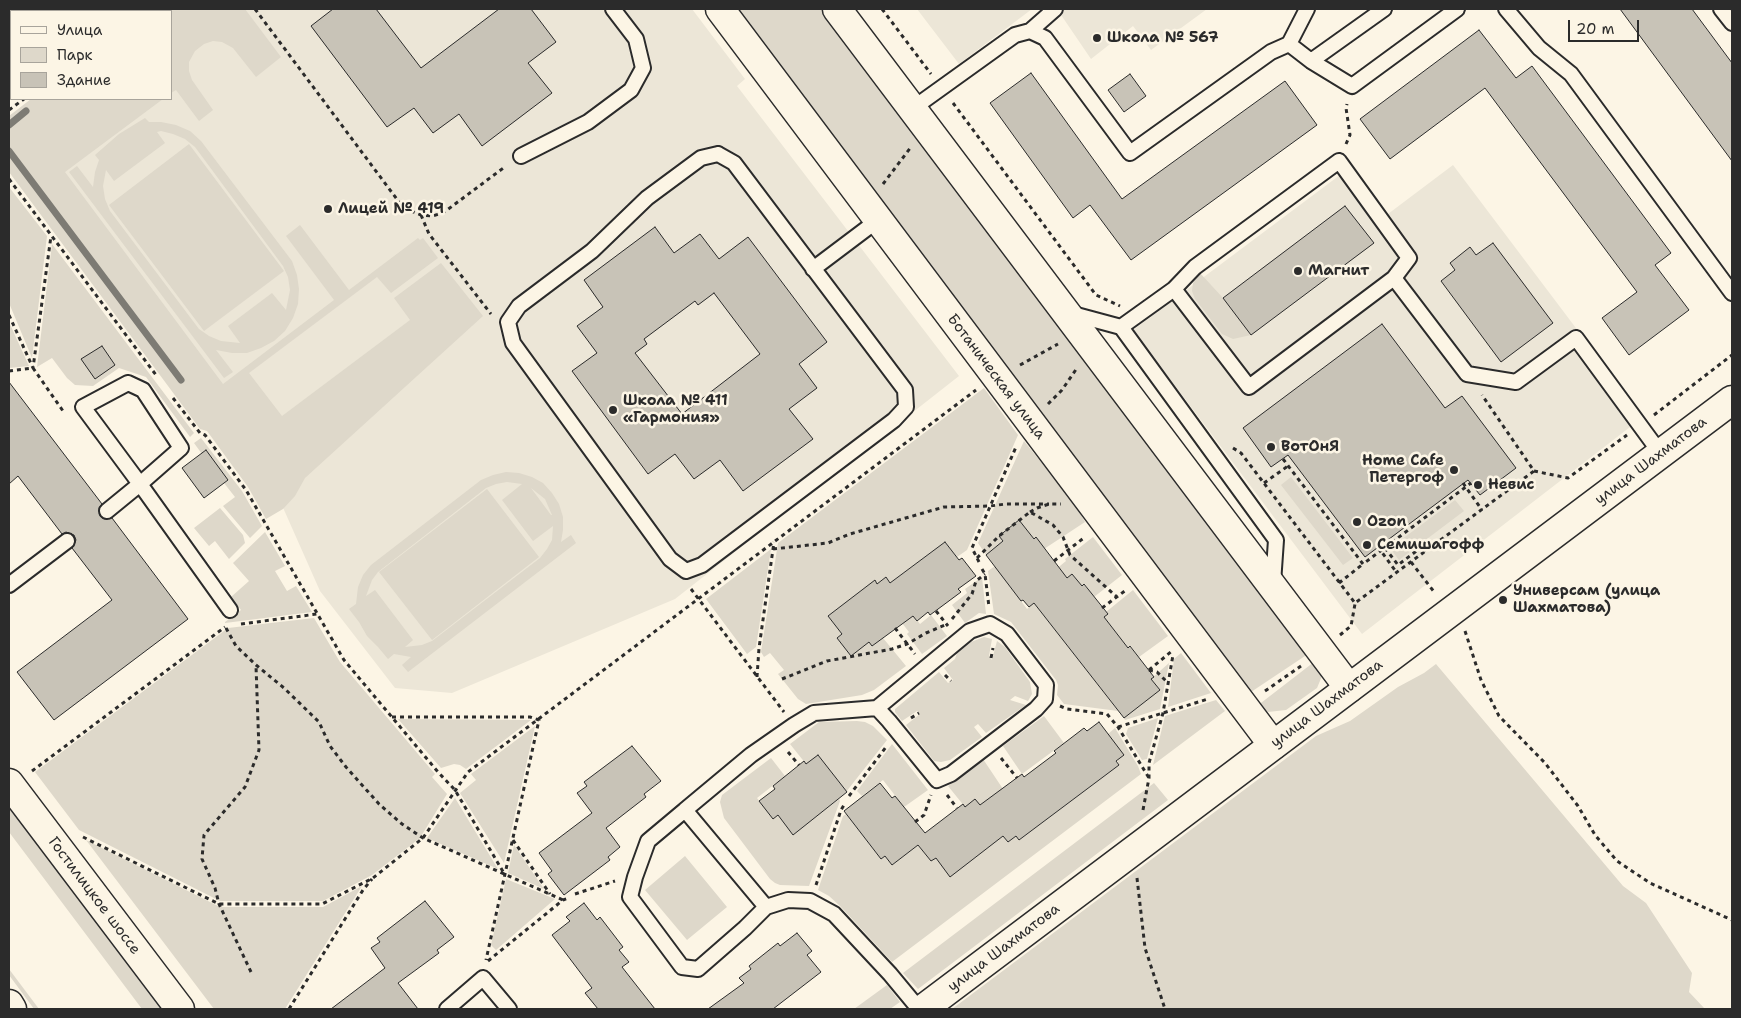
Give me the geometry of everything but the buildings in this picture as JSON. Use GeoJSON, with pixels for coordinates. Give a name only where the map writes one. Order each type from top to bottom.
{"type":"FeatureCollection","features":[{"type":"Feature","properties":{"kind":"street","name":"Ботаническая улица"},"geometry":{"type":"LineString","coordinates":[[720,9],[1273,745]]}},
{"type":"Feature","properties":{"kind":"street"},"geometry":{"type":"LineString","coordinates":[[837,9],[1349,688]]}},
{"type":"Feature","properties":{"kind":"street","name":"улица Шахматова"},"geometry":{"type":"LineString","coordinates":[[923,1009],[1732,400]]}},
{"type":"Feature","properties":{"kind":"street","name":"Гостилицкое шоссе"},"geometry":{"type":"LineString","coordinates":[[18,779],[180,1009]]}},
{"type":"Feature","properties":{"kind":"street"},"geometry":{"type":"LineString","coordinates":[[9,1004],[12,1009]]}},
{"type":"Feature","properties":{"kind":"lane"},"geometry":{"type":"LineString","coordinates":[[521,156],[588,122],[631,90],[643,68],[636,39],[613,9]]}},
{"type":"Feature","properties":{"kind":"lane"},"geometry":{"type":"LineString","coordinates":[[912,109],[1015,35],[1030,31],[1055,9]]}},
{"type":"Feature","properties":{"kind":"lane"},"geometry":{"type":"LineString","coordinates":[[1030,31],[1045,38],[1130,153],[1271,52],[1289,44],[1307,9]]}},
{"type":"Feature","properties":{"kind":"lane"},"geometry":{"type":"LineString","coordinates":[[1312,62],[1384,9]]}},
{"type":"Feature","properties":{"kind":"lane"},"geometry":{"type":"LineString","coordinates":[[1289,44],[1312,62],[1352,86],[1457,9]]}},
{"type":"Feature","properties":{"kind":"lane"},"geometry":{"type":"LineString","coordinates":[[1506,9],[1539,48],[1571,74],[1732,293]]}},
{"type":"Feature","properties":{"kind":"lane"},"geometry":{"type":"LineString","coordinates":[[1721,9],[1732,23]]}},
{"type":"Feature","properties":{"kind":"lane"},"geometry":{"type":"LineString","coordinates":[[718,154],[734,163],[904,390],[906,407],[894,420],[702,565],[686,571],[670,559],[513,343],[508,322],[519,306],[592,251],[647,198],[701,158],[718,154]]}},
{"type":"Feature","properties":{"kind":"lane"},"geometry":{"type":"LineString","coordinates":[[1121,327],[1174,289],[1195,267],[1339,161],[1409,258],[1394,278],[1249,388],[1174,289]]}},
{"type":"Feature","properties":{"kind":"lane"},"geometry":{"type":"LineString","coordinates":[[813,269],[878,220]]}},
{"type":"Feature","properties":{"kind":"lane"},"geometry":{"type":"LineString","coordinates":[[1394,278],[1467,374],[1516,382],[1576,338],[1661,454]]}},
{"type":"Feature","properties":{"kind":"lane"},"geometry":{"type":"LineString","coordinates":[[1067,312],[1121,327],[1276,540],[1273,587]]}},
{"type":"Feature","properties":{"kind":"lane"},"geometry":{"type":"LineString","coordinates":[[107,511],[140,484],[181,448],[143,390],[128,383],[83,408],[140,484],[230,610]]}},
{"type":"Feature","properties":{"kind":"lane"},"geometry":{"type":"LineString","coordinates":[[9,585],[67,541]]}},
{"type":"Feature","properties":{"kind":"lane"},"geometry":{"type":"LineString","coordinates":[[876,708],[937,780],[950,774],[1036,709],[1045,699],[1046,685],[1007,634],[990,624],[970,631],[876,708],[814,713],[751,755],[648,841],[630,897],[682,967],[698,969],[766,907],[788,900],[810,902],[834,914],[890,974],[919,1009]]}},
{"type":"Feature","properties":{"kind":"lane"},"geometry":{"type":"LineString","coordinates":[[685,810],[766,907]]}},
{"type":"Feature","properties":{"kind":"lane"},"geometry":{"type":"LineString","coordinates":[[447,1009],[483,978],[509,1009]]}},
{"type":"Feature","properties":{"kind":"path"},"geometry":{"type":"LineString","coordinates":[[255,9],[402,206],[421,215],[444,214],[521,156]]}},
{"type":"Feature","properties":{"kind":"path"},"geometry":{"type":"LineString","coordinates":[[1339,161],[1350,135],[1346,108],[1352,86]]}},
{"type":"Feature","properties":{"kind":"path"},"geometry":{"type":"LineString","coordinates":[[9,110],[23,100]]}},
{"type":"Feature","properties":{"kind":"path"},"geometry":{"type":"LineString","coordinates":[[879,189],[913,144]]}},
{"type":"Feature","properties":{"kind":"path"},"geometry":{"type":"LineString","coordinates":[[9,182],[158,378]]}},
{"type":"Feature","properties":{"kind":"path"},"geometry":{"type":"LineString","coordinates":[[421,215],[429,234],[489,313],[508,322]]}},
{"type":"Feature","properties":{"kind":"path"},"geometry":{"type":"LineString","coordinates":[[33,368],[51,236]]}},
{"type":"Feature","properties":{"kind":"path"},"geometry":{"type":"LineString","coordinates":[[9,316],[33,368],[63,411],[83,408]]}},
{"type":"Feature","properties":{"kind":"path"},"geometry":{"type":"LineString","coordinates":[[1014,369],[1061,342]]}},
{"type":"Feature","properties":{"kind":"path"},"geometry":{"type":"LineString","coordinates":[[1044,409],[1062,390],[1079,366]]}},
{"type":"Feature","properties":{"kind":"path"},"geometry":{"type":"LineString","coordinates":[[9,371],[33,368]]}},
{"type":"Feature","properties":{"kind":"path"},"geometry":{"type":"LineString","coordinates":[[289,1009],[363,890],[373,878],[423,838],[468,772],[977,389]]}},
{"type":"Feature","properties":{"kind":"path"},"geometry":{"type":"LineString","coordinates":[[170,394],[200,433],[205,435],[246,490],[344,660],[455,790],[505,875]]}},
{"type":"Feature","properties":{"kind":"path"},"geometry":{"type":"LineString","coordinates":[[1018,443],[972,548],[978,560],[999,536],[1030,512],[1049,504]]}},
{"type":"Feature","properties":{"kind":"path"},"geometry":{"type":"LineString","coordinates":[[1283,459],[1364,564]]}},
{"type":"Feature","properties":{"kind":"path"},"geometry":{"type":"LineString","coordinates":[[1264,483],[1288,466]]}},
{"type":"Feature","properties":{"kind":"path"},"geometry":{"type":"LineString","coordinates":[[1339,583],[1364,564],[1379,549],[1385,548],[1464,485],[1471,483]]}},
{"type":"Feature","properties":{"kind":"path"},"geometry":{"type":"LineString","coordinates":[[1464,485],[1482,510]]}},
{"type":"Feature","properties":{"kind":"path"},"geometry":{"type":"LineString","coordinates":[[773,549],[828,543],[850,534],[944,506],[1066,504]]}},
{"type":"Feature","properties":{"kind":"path"},"geometry":{"type":"LineString","coordinates":[[1030,512],[1053,526],[1062,537],[1070,555],[1117,597]]}},
{"type":"Feature","properties":{"kind":"path"},"geometry":{"type":"LineString","coordinates":[[1054,561],[1087,535]]}},
{"type":"Feature","properties":{"kind":"path"},"geometry":{"type":"LineString","coordinates":[[757,678],[759,648],[774,542]]}},
{"type":"Feature","properties":{"kind":"path"},"geometry":{"type":"LineString","coordinates":[[1385,548],[1398,565],[1422,546],[1426,551]]}},
{"type":"Feature","properties":{"kind":"path"},"geometry":{"type":"LineString","coordinates":[[1379,549],[1396,572]]}},
{"type":"Feature","properties":{"kind":"path"},"geometry":{"type":"LineString","coordinates":[[1411,562],[1438,597]]}},
{"type":"Feature","properties":{"kind":"path"},"geometry":{"type":"LineString","coordinates":[[686,571],[691,588],[698,599],[794,725]]}},
{"type":"Feature","properties":{"kind":"path"},"geometry":{"type":"LineString","coordinates":[[782,679],[827,661],[892,649],[907,644],[947,624],[972,594],[976,581],[985,574]]}},
{"type":"Feature","properties":{"kind":"path"},"geometry":{"type":"LineString","coordinates":[[1102,608],[1128,588]]}},
{"type":"Feature","properties":{"kind":"path"},"geometry":{"type":"LineString","coordinates":[[1336,638],[1351,626],[1355,603]]}},
{"type":"Feature","properties":{"kind":"path"},"geometry":{"type":"LineString","coordinates":[[18,779],[226,626],[317,614]]}},
{"type":"Feature","properties":{"kind":"path"},"geometry":{"type":"LineString","coordinates":[[226,626],[228,634],[236,646],[319,722],[330,746],[346,767],[379,804],[402,824],[423,838],[563,900]]}},
{"type":"Feature","properties":{"kind":"path"},"geometry":{"type":"LineString","coordinates":[[896,628],[926,668]]}},
{"type":"Feature","properties":{"kind":"path"},"geometry":{"type":"LineString","coordinates":[[1465,630],[1480,680],[1499,716],[1545,763],[1578,806],[1595,835],[1618,861],[1650,883],[1732,920]]}},
{"type":"Feature","properties":{"kind":"path"},"geometry":{"type":"LineString","coordinates":[[1168,682],[1157,672],[1149,670],[1174,649]]}},
{"type":"Feature","properties":{"kind":"path"},"geometry":{"type":"LineString","coordinates":[[1165,1009],[1145,948],[1138,894],[1136,848],[1149,778],[1149,763],[1163,713],[1171,662]]}},
{"type":"Feature","properties":{"kind":"path"},"geometry":{"type":"LineString","coordinates":[[1260,695],[1304,664]]}},
{"type":"Feature","properties":{"kind":"path"},"geometry":{"type":"LineString","coordinates":[[251,972],[219,904],[216,888],[202,860],[204,835],[245,787],[259,750],[256,665]]}},
{"type":"Feature","properties":{"kind":"path"},"geometry":{"type":"LineString","coordinates":[[1118,727],[1217,696]]}},
{"type":"Feature","properties":{"kind":"path"},"geometry":{"type":"LineString","coordinates":[[1045,699],[1068,709],[1107,714],[1118,727],[1149,778]]}},
{"type":"Feature","properties":{"kind":"path"},"geometry":{"type":"LineString","coordinates":[[392,717],[530,717],[539,720]]}},
{"type":"Feature","properties":{"kind":"path"},"geometry":{"type":"LineString","coordinates":[[539,720],[485,963],[563,900],[569,898]]}},
{"type":"Feature","properties":{"kind":"path"},"geometry":{"type":"LineString","coordinates":[[850,796],[898,732]]}},
{"type":"Feature","properties":{"kind":"path"},"geometry":{"type":"LineString","coordinates":[[916,822],[924,815],[937,780]]}},
{"type":"Feature","properties":{"kind":"path"},"geometry":{"type":"LineString","coordinates":[[810,902],[844,805]]}},
{"type":"Feature","properties":{"kind":"path"},"geometry":{"type":"LineString","coordinates":[[75,838],[84,837],[219,904],[322,904],[373,878]]}},
{"type":"Feature","properties":{"kind":"path"},"geometry":{"type":"LineString","coordinates":[[513,839],[550,894]]}},
{"type":"Feature","properties":{"kind":"path"},"geometry":{"type":"LineString","coordinates":[[575,894],[617,880],[635,877]]}},
{"type":"Feature","properties":{"kind":"shaded area"},"geometry":{"type":"Polygon","coordinates":[[[25,9],[105,9],[104,10],[24,10],[25,9]]]}},
{"type":"Feature","properties":{"kind":"shaded area"},"geometry":{"type":"Polygon","coordinates":[[[181,9],[692,9],[745,79],[737,86],[959,376],[675,599],[452,693],[395,688],[320,591],[257,449],[24,131],[65,100],[172,100],[172,16],[181,9]]]}},
{"type":"Feature","properties":{"kind":"shaded area"},"geometry":{"type":"Polygon","coordinates":[[[917,9],[1032,9],[959,64],[917,9]]]}},
{"type":"Feature","properties":{"kind":"shaded area","name":"Школа № 567"},"geometry":{"type":"Polygon","coordinates":[[[1057,9],[1207,9],[1151,50],[1133,26],[1091,59],[1057,9]]]}},
{"type":"Feature","properties":{"kind":"shaded area"},"geometry":{"type":"Polygon","coordinates":[[[10,20],[9,82],[9,21],[10,20]]]}},
{"type":"Feature","properties":{"kind":"shaded area"},"geometry":{"type":"Polygon","coordinates":[[[1453,165],[1643,417],[1362,634],[1133,330],[1344,172],[1380,220],[1453,165]]]}},
{"type":"Feature","properties":{"kind":"green space"},"geometry":{"type":"Polygon","coordinates":[[[245,9],[281,57],[256,77],[233,48],[222,42],[213,41],[204,44],[195,51],[189,62],[189,71],[192,80],[213,110],[199,121],[176,90],[172,92],[172,10],[153,10],[245,9]]]}},
{"type":"Feature","properties":{"kind":"green space"},"geometry":{"type":"Polygon","coordinates":[[[734,9],[822,9],[1308,654],[1248,694],[734,9]]]}},
{"type":"Feature","properties":{"kind":"green space"},"geometry":{"type":"Polygon","coordinates":[[[30,100],[162,100],[65,172],[223,384],[334,300],[286,236],[300,225],[349,290],[418,238],[420,240],[423,238],[438,258],[391,293],[377,277],[249,373],[282,416],[410,320],[394,298],[441,263],[483,316],[305,478],[295,496],[283,509],[266,519],[248,487],[207,431],[200,429],[9,172],[9,116],[30,100]]]}},
{"type":"Feature","properties":{"kind":"green space"},"geometry":{"type":"Polygon","coordinates":[[[145,118],[149,122],[176,125],[190,131],[201,141],[292,261],[299,289],[298,304],[293,318],[285,331],[274,341],[261,348],[247,353],[216,350],[233,372],[224,378],[69,172],[77,166],[93,187],[99,160],[95,155],[119,134],[145,118]],[[157,132],[165,143],[114,181],[106,170],[103,186],[105,199],[110,211],[199,329],[221,341],[240,343],[228,326],[272,293],[286,310],[290,290],[288,277],[283,266],[195,147],[185,139],[173,134],[157,132]]]}},
{"type":"Feature","properties":{"kind":"green space"},"geometry":{"type":"Polygon","coordinates":[[[189,144],[284,271],[204,331],[109,205],[189,144]]]}},
{"type":"Feature","properties":{"kind":"green space"},"geometry":{"type":"Polygon","coordinates":[[[9,187],[47,236],[32,358],[9,303],[9,187]]]}},
{"type":"Feature","properties":{"kind":"green space"},"geometry":{"type":"Polygon","coordinates":[[[52,244],[194,433],[190,437],[146,377],[119,368],[93,386],[75,385],[67,378],[52,358],[37,367],[52,244]]]}},
{"type":"Feature","properties":{"kind":"green space"},"geometry":{"type":"Polygon","coordinates":[[[1200,273],[1223,298],[1251,335],[1233,339],[1222,334],[1195,299],[1192,291],[1193,283],[1200,273]]]}},
{"type":"Feature","properties":{"kind":"green space"},"geometry":{"type":"Polygon","coordinates":[[[9,322],[29,366],[9,368],[9,322]]]}},
{"type":"Feature","properties":{"kind":"green space"},"geometry":{"type":"Polygon","coordinates":[[[984,388],[1018,435],[967,550],[957,557],[945,542],[890,583],[886,577],[877,584],[875,581],[828,616],[842,634],[837,638],[851,656],[869,642],[872,646],[883,638],[906,666],[874,690],[862,695],[806,704],[798,699],[778,674],[784,670],[770,653],[764,657],[761,652],[778,543],[984,388]]]}},
{"type":"Feature","properties":{"kind":"green space"},"geometry":{"type":"Polygon","coordinates":[[[201,438],[242,491],[262,526],[250,538],[223,506],[235,497],[224,483],[228,480],[202,454],[194,443],[201,438]]]}},
{"type":"Feature","properties":{"kind":"green space"},"geometry":{"type":"Polygon","coordinates":[[[1024,441],[1075,504],[1085,522],[1044,549],[1036,537],[1034,539],[1019,520],[999,535],[1003,541],[986,555],[978,543],[1024,441]]]}},
{"type":"Feature","properties":{"kind":"green space"},"geometry":{"type":"Polygon","coordinates":[[[506,472],[519,473],[543,483],[559,504],[563,517],[561,542],[571,535],[576,543],[408,672],[402,665],[411,657],[394,654],[388,659],[367,636],[349,609],[356,604],[358,587],[363,575],[371,565],[481,480],[506,472]],[[507,482],[486,488],[378,572],[372,580],[366,596],[375,590],[413,640],[405,647],[422,645],[432,641],[540,558],[547,549],[552,540],[553,526],[533,541],[502,500],[522,484],[507,482]],[[531,488],[551,515],[552,515],[545,499],[531,488]]]}},
{"type":"Feature","properties":{"kind":"green space"},"geometry":{"type":"Polygon","coordinates":[[[1291,477],[1353,558],[1343,565],[1281,485],[1291,477]]]}},
{"type":"Feature","properties":{"kind":"green space"},"geometry":{"type":"Polygon","coordinates":[[[487,489],[539,557],[432,640],[379,572],[487,489]]]}},
{"type":"Feature","properties":{"kind":"green space"},"geometry":{"type":"Polygon","coordinates":[[[1455,500],[1464,511],[1399,560],[1390,548],[1455,500]]]}},
{"type":"Feature","properties":{"kind":"green space"},"geometry":{"type":"Polygon","coordinates":[[[220,508],[243,535],[245,543],[229,559],[215,541],[209,546],[194,528],[220,508]]]}},
{"type":"Feature","properties":{"kind":"green space"},"geometry":{"type":"Polygon","coordinates":[[[265,532],[285,566],[275,571],[287,591],[296,586],[312,612],[225,623],[241,610],[231,597],[249,581],[233,563],[265,532]]]}},
{"type":"Feature","properties":{"kind":"green space"},"geometry":{"type":"Polygon","coordinates":[[[1093,537],[1122,575],[1094,597],[1085,584],[1082,586],[1072,574],[1063,581],[1055,570],[1066,561],[1065,559],[1093,537]]]}},
{"type":"Feature","properties":{"kind":"green space"},"geometry":{"type":"Polygon","coordinates":[[[771,549],[756,647],[747,654],[706,599],[771,549]]]}},
{"type":"Feature","properties":{"kind":"green space"},"geometry":{"type":"Polygon","coordinates":[[[995,566],[1027,609],[1034,603],[1118,711],[1064,704],[1057,695],[1058,685],[1056,680],[1011,622],[994,614],[988,571],[995,566]]]}},
{"type":"Feature","properties":{"kind":"green space"},"geometry":{"type":"Polygon","coordinates":[[[982,577],[986,614],[979,613],[965,623],[952,605],[967,593],[965,589],[982,577]]]}},
{"type":"Feature","properties":{"kind":"green space"},"geometry":{"type":"Polygon","coordinates":[[[1133,590],[1168,636],[1139,657],[1131,646],[1128,648],[1104,617],[1107,614],[1106,612],[1133,590]]]}},
{"type":"Feature","properties":{"kind":"green space"},"geometry":{"type":"Polygon","coordinates":[[[913,615],[920,624],[931,615],[947,636],[922,654],[907,634],[909,632],[902,623],[913,615]]]}},
{"type":"Feature","properties":{"kind":"green space"},"geometry":{"type":"Polygon","coordinates":[[[314,618],[340,662],[435,774],[432,777],[447,794],[420,838],[372,875],[323,901],[220,901],[79,830],[35,772],[228,628],[314,618]]]}},
{"type":"Feature","properties":{"kind":"green space"},"geometry":{"type":"Polygon","coordinates":[[[984,637],[992,639],[989,656],[992,660],[997,641],[1005,647],[1030,682],[1032,694],[1028,701],[1015,696],[1010,700],[1026,705],[986,733],[978,724],[974,727],[982,737],[950,760],[934,761],[906,725],[920,714],[917,711],[902,721],[895,712],[895,709],[939,672],[948,683],[953,680],[944,668],[955,659],[957,653],[971,642],[984,637]]]}},
{"type":"Feature","properties":{"kind":"green space"},"geometry":{"type":"Polygon","coordinates":[[[1181,653],[1211,693],[1168,707],[1174,659],[1181,653]]]}},
{"type":"Feature","properties":{"kind":"green space"},"geometry":{"type":"Polygon","coordinates":[[[1314,662],[1320,669],[1322,676],[1317,688],[1286,710],[1268,712],[1257,706],[1314,662]]]}},
{"type":"Feature","properties":{"kind":"green space"},"geometry":{"type":"Polygon","coordinates":[[[1169,663],[1160,709],[1125,720],[1124,718],[1160,690],[1151,679],[1169,663]]]}},
{"type":"Feature","properties":{"kind":"green space"},"geometry":{"type":"Polygon","coordinates":[[[1436,664],[1623,886],[1646,903],[1692,973],[1689,992],[1705,1009],[952,1009],[1316,736],[1350,721],[1398,687],[1436,664]]]}},
{"type":"Feature","properties":{"kind":"green space"},"geometry":{"type":"Polygon","coordinates":[[[1216,700],[1225,711],[1153,765],[1165,716],[1216,700]]]}},
{"type":"Feature","properties":{"kind":"green space"},"geometry":{"type":"Polygon","coordinates":[[[1044,716],[1064,743],[1022,774],[1003,746],[1044,716]]]}},
{"type":"Feature","properties":{"kind":"green space"},"geometry":{"type":"Polygon","coordinates":[[[1158,718],[1147,759],[1142,760],[1126,734],[1128,728],[1158,718]]]}},
{"type":"Feature","properties":{"kind":"green space"},"geometry":{"type":"Polygon","coordinates":[[[398,719],[531,720],[466,769],[454,764],[441,768],[398,719]]]}},
{"type":"Feature","properties":{"kind":"green space"},"geometry":{"type":"Polygon","coordinates":[[[857,721],[873,726],[887,740],[846,792],[806,764],[790,744],[819,722],[857,721]]]}},
{"type":"Feature","properties":{"kind":"green space"},"geometry":{"type":"Polygon","coordinates":[[[535,726],[504,863],[460,793],[476,780],[471,774],[535,726]]]}},
{"type":"Feature","properties":{"kind":"green space"},"geometry":{"type":"Polygon","coordinates":[[[1115,728],[1141,774],[892,962],[840,906],[829,896],[818,890],[843,816],[846,814],[881,859],[885,856],[892,865],[918,845],[931,861],[936,858],[950,876],[1003,836],[1008,842],[1016,836],[1019,840],[1119,765],[1108,734],[1115,728]]]}},
{"type":"Feature","properties":{"kind":"green space"},"geometry":{"type":"Polygon","coordinates":[[[892,744],[928,790],[904,807],[883,780],[862,796],[857,791],[892,744]]]}},
{"type":"Feature","properties":{"kind":"green space"},"geometry":{"type":"Polygon","coordinates":[[[771,758],[785,776],[757,798],[773,818],[778,815],[793,834],[839,799],[840,801],[809,886],[780,885],[770,879],[724,818],[720,802],[722,795],[771,758]]]}},
{"type":"Feature","properties":{"kind":"green space"},"geometry":{"type":"Polygon","coordinates":[[[983,759],[1003,789],[980,806],[975,799],[965,807],[948,786],[983,759]]]}},
{"type":"Feature","properties":{"kind":"green space"},"geometry":{"type":"Polygon","coordinates":[[[1154,783],[1168,800],[918,989],[903,973],[1154,783]]]}},
{"type":"Feature","properties":{"kind":"green space"},"geometry":{"type":"Polygon","coordinates":[[[455,798],[498,869],[427,838],[455,798]]]}},
{"type":"Feature","properties":{"kind":"green space"},"geometry":{"type":"Polygon","coordinates":[[[9,804],[164,1009],[142,1009],[9,832],[9,804]]]}},
{"type":"Feature","properties":{"kind":"green space"},"geometry":{"type":"Polygon","coordinates":[[[86,840],[220,907],[323,907],[362,886],[285,1009],[214,1009],[86,840]]]}},
{"type":"Feature","properties":{"kind":"green space"},"geometry":{"type":"Polygon","coordinates":[[[514,845],[544,889],[508,873],[514,845]]]}},
{"type":"Feature","properties":{"kind":"green space"},"geometry":{"type":"Polygon","coordinates":[[[685,856],[727,907],[687,940],[645,890],[685,856]]]}},
{"type":"Feature","properties":{"kind":"green space"},"geometry":{"type":"Polygon","coordinates":[[[506,879],[555,899],[496,950],[491,945],[506,879]]]}},
{"type":"Feature","properties":{"kind":"green space"},"geometry":{"type":"Polygon","coordinates":[[[9,969],[39,1009],[34,1009],[9,975],[9,969]]]}},
{"type":"Feature","properties":{"kind":"green space"},"geometry":{"type":"Polygon","coordinates":[[[887,985],[900,1002],[890,1009],[854,1009],[887,985]]]}},
{"type":"Feature","properties":{"kind":"waterway"},"geometry":{"type":"LineString","coordinates":[[9,125],[26,111]]}},
{"type":"Feature","properties":{"kind":"waterway"},"geometry":{"type":"LineString","coordinates":[[9,151],[181,380]]}},
{"type":"Feature","properties":{"kind":"place","name":"Школа № 567"},"geometry":{"type":"Point","coordinates":[1097,38]}},
{"type":"Feature","properties":{"kind":"place","name":"Лицей № 419"},"geometry":{"type":"Point","coordinates":[328,209]}},
{"type":"Feature","properties":{"kind":"place","name":"Магнит"},"geometry":{"type":"Point","coordinates":[1298,271]}},
{"type":"Feature","properties":{"kind":"place","name":"Школа № 411 «Гармония»"},"geometry":{"type":"Point","coordinates":[613,410]}},
{"type":"Feature","properties":{"kind":"place","name":"ВотОнЯ"},"geometry":{"type":"Point","coordinates":[1271,447]}},
{"type":"Feature","properties":{"kind":"place","name":"Home Cafe Петергоф"},"geometry":{"type":"Point","coordinates":[1454,470]}},
{"type":"Feature","properties":{"kind":"place","name":"Невис"},"geometry":{"type":"Point","coordinates":[1478,485]}},
{"type":"Feature","properties":{"kind":"place","name":"Ozon"},"geometry":{"type":"Point","coordinates":[1357,522]}},
{"type":"Feature","properties":{"kind":"place","name":"Семишагофф"},"geometry":{"type":"Point","coordinates":[1367,545]}},
{"type":"Feature","properties":{"kind":"place","name":"Универсам (улица Шахматова)"},"geometry":{"type":"Point","coordinates":[1503,600]}}]}
